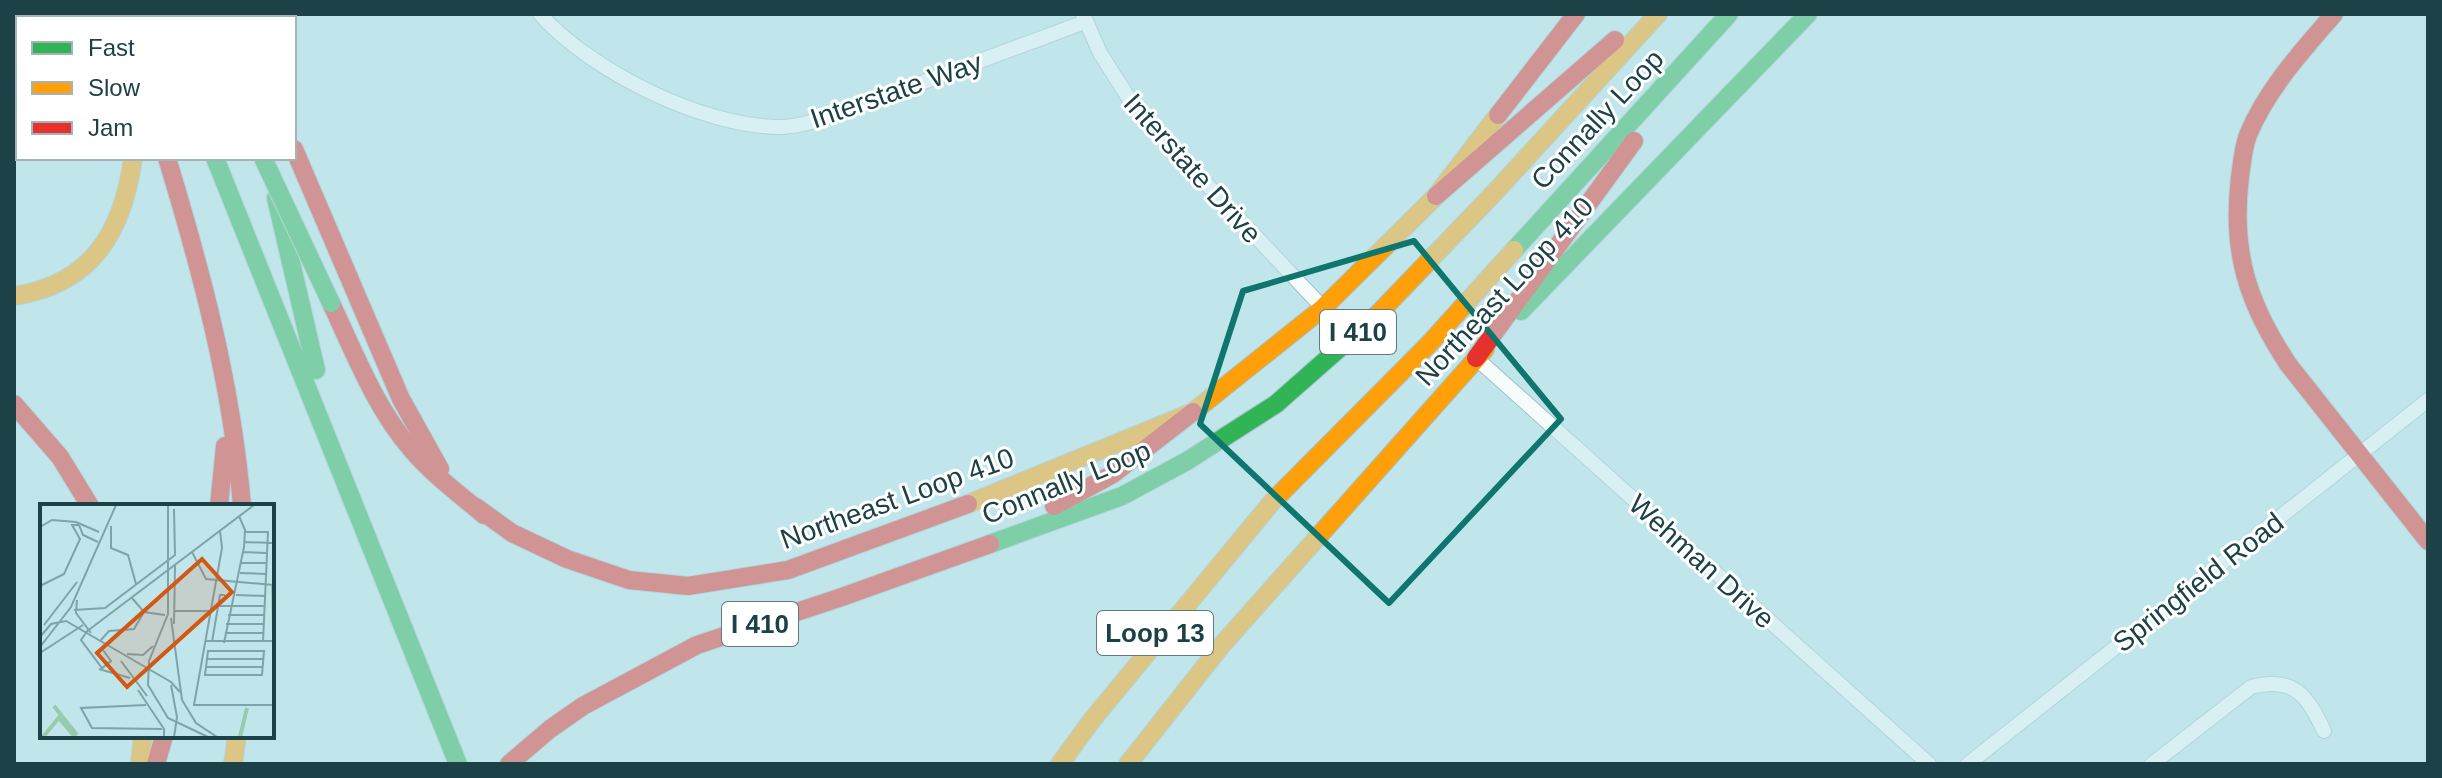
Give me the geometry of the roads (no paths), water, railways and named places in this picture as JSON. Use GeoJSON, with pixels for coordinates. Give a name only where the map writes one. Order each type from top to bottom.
{"type":"FeatureCollection","features":[{"type":"Feature","properties":{"kind":"main road","name":"Northeast Loop 410"},"geometry":{"type":"LineString","coordinates":[[296,154],[401,399],[442,471],[484,515],[512,533],[567,559],[629,580],[688,586],[788,570],[1007,490],[1193,412],[1323,308],[1436,196],[1576,14]]}},
{"type":"Feature","properties":{"kind":"main road"},"geometry":{"type":"LineString","coordinates":[[1436,196],[1644,14]]}},
{"type":"Feature","properties":{"kind":"main road","name":"Connally Loop"},"geometry":{"type":"LineString","coordinates":[[509,764],[583,706],[697,645],[839,598],[1122,496],[1187,461],[1276,404],[1372,320],[1495,192],[1658,14]]}},
{"type":"Feature","properties":{"kind":"main road","name":"Connally Loop"},"geometry":{"type":"LineString","coordinates":[[1060,764],[1092,720],[1272,502],[1430,343],[1729,14]]}},
{"type":"Feature","properties":{"kind":"main road","name":"Northeast Loop 410"},"geometry":{"type":"LineString","coordinates":[[1128,764],[1221,646],[1476,358],[1808,14]]}},
{"type":"Feature","properties":{"kind":"main road"},"geometry":{"type":"LineString","coordinates":[[2334,14],[2285,71],[2248,136],[2242,162],[2236,224],[2238,248],[2248,294],[2267,334],[2297,378],[2428,541]]}},
{"type":"Feature","properties":{"kind":"main road"},"geometry":{"type":"LineString","coordinates":[[1476,358],[1709,38]]}},
{"type":"Feature","properties":{"kind":"main road"},"geometry":{"type":"LineString","coordinates":[[14,296],[34,295],[63,284],[90,262],[112,233],[124,205],[132,177],[133,160]]}},
{"type":"Feature","properties":{"kind":"main road"},"geometry":{"type":"LineString","coordinates":[[168,160],[206,285],[229,386],[242,504]]}},
{"type":"Feature","properties":{"kind":"main road"},"geometry":{"type":"LineString","coordinates":[[216,160],[458,764]]}},
{"type":"Feature","properties":{"kind":"main road"},"geometry":{"type":"LineString","coordinates":[[265,160],[338,463]]}},
{"type":"Feature","properties":{"kind":"main road"},"geometry":{"type":"LineString","coordinates":[[266,160],[331,303],[376,394],[399,432],[422,462],[484,515]]}},
{"type":"Feature","properties":{"kind":"main road"},"geometry":{"type":"LineString","coordinates":[[219,504],[229,386]]}},
{"type":"Feature","properties":{"kind":"main road"},"geometry":{"type":"LineString","coordinates":[[14,404],[60,457],[89,504]]}},
{"type":"Feature","properties":{"kind":"main road"},"geometry":{"type":"LineString","coordinates":[[982,546],[1113,474],[1193,412]]}},
{"type":"Feature","properties":{"kind":"main road","name":"Loop 13"},"geometry":{"type":"LineString","coordinates":[[1038,764],[1272,502]]}},
{"type":"Feature","properties":{"kind":"main road"},"geometry":{"type":"LineString","coordinates":[[140,764],[143,738]]}},
{"type":"Feature","properties":{"kind":"main road"},"geometry":{"type":"LineString","coordinates":[[156,764],[163,738]]}},
{"type":"Feature","properties":{"kind":"main road"},"geometry":{"type":"LineString","coordinates":[[233,764],[237,738]]}},
{"type":"Feature","properties":{"kind":"street","name":"Interstate Way"},"geometry":{"type":"LineString","coordinates":[[540,14],[586,54],[646,90],[722,117],[784,127],[851,109],[1084,18]]}},
{"type":"Feature","properties":{"kind":"street","name":"Interstate Drive"},"geometry":{"type":"LineString","coordinates":[[1084,18],[1116,82],[1135,108],[1323,308]]}},
{"type":"Feature","properties":{"kind":"street","name":"Wehman Drive"},"geometry":{"type":"LineString","coordinates":[[1476,358],[1929,764]]}},
{"type":"Feature","properties":{"kind":"street","name":"Springfield Road"},"geometry":{"type":"LineString","coordinates":[[1968,764],[2428,400]]}},
{"type":"Feature","properties":{"kind":"street"},"geometry":{"type":"LineString","coordinates":[[2152,764],[2251,687],[2265,683],[2289,685],[2300,693],[2314,709],[2324,731]]}}]}
